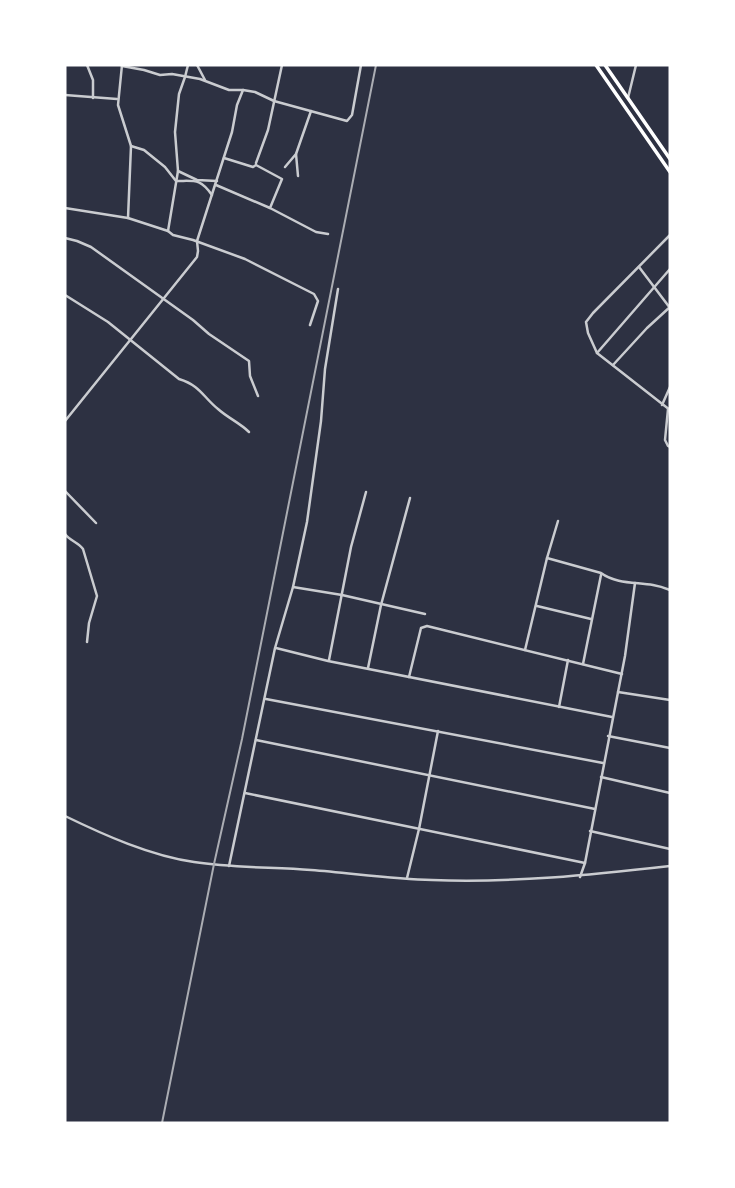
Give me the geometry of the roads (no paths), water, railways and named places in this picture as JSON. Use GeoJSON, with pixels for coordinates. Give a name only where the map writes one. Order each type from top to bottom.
{"type":"FeatureCollection","features":[{"type":"Feature","properties":{"kind":"highway"},"geometry":{"type":"LineString","coordinates":[[596,65],[670,172]]}},
{"type":"Feature","properties":{"kind":"highway"},"geometry":{"type":"LineString","coordinates":[[605,65],[670,159]]}},
{"type":"Feature","properties":{"kind":"street"},"geometry":{"type":"LineString","coordinates":[[87,65],[93,80],[93,98]]}},
{"type":"Feature","properties":{"kind":"street"},"geometry":{"type":"LineString","coordinates":[[128,218],[131,146],[118,105],[122,65],[160,75],[172,74],[205,80],[229,90],[255,92],[274,102],[347,121],[352,115],[361,65]]}},
{"type":"Feature","properties":{"kind":"street"},"geometry":{"type":"LineString","coordinates":[[168,231],[178,171],[175,132],[179,94],[188,65]]}},
{"type":"Feature","properties":{"kind":"street"},"geometry":{"type":"LineString","coordinates":[[197,65],[205,80]]}},
{"type":"Feature","properties":{"kind":"street"},"geometry":{"type":"LineString","coordinates":[[224,158],[253,167],[256,164],[268,130],[282,65]]}},
{"type":"Feature","properties":{"kind":"street"},"geometry":{"type":"LineString","coordinates":[[628,98],[636,65]]}},
{"type":"Feature","properties":{"kind":"street"},"geometry":{"type":"LineString","coordinates":[[65,421],[197,257],[197,242],[243,90]]}},
{"type":"Feature","properties":{"kind":"street"},"geometry":{"type":"LineString","coordinates":[[65,95],[119,99]]}},
{"type":"Feature","properties":{"kind":"street"},"geometry":{"type":"LineString","coordinates":[[285,167],[296,154],[312,111]]}},
{"type":"Feature","properties":{"kind":"street"},"geometry":{"type":"LineString","coordinates":[[131,146],[144,150],[165,167],[176,181]]}},
{"type":"Feature","properties":{"kind":"street"},"geometry":{"type":"LineString","coordinates":[[296,154],[298,176]]}},
{"type":"Feature","properties":{"kind":"street"},"geometry":{"type":"LineString","coordinates":[[256,164],[282,179],[270,208]]}},
{"type":"Feature","properties":{"kind":"street"},"geometry":{"type":"LineString","coordinates":[[178,171],[206,186],[212,195]]}},
{"type":"Feature","properties":{"kind":"street"},"geometry":{"type":"LineString","coordinates":[[176,181],[216,183],[316,232],[328,234]]}},
{"type":"Feature","properties":{"kind":"street"},"geometry":{"type":"LineString","coordinates":[[65,208],[128,218],[245,259],[314,295],[318,301],[310,325]]}},
{"type":"Feature","properties":{"kind":"street"},"geometry":{"type":"LineString","coordinates":[[670,235],[586,322],[597,353],[669,410],[666,440],[670,447]]}},
{"type":"Feature","properties":{"kind":"street"},"geometry":{"type":"LineString","coordinates":[[65,238],[91,247],[249,361],[250,376],[258,396]]}},
{"type":"Feature","properties":{"kind":"street"},"geometry":{"type":"LineString","coordinates":[[613,365],[647,328],[670,308],[639,267]]}},
{"type":"Feature","properties":{"kind":"street"},"geometry":{"type":"LineString","coordinates":[[597,353],[670,269]]}},
{"type":"Feature","properties":{"kind":"street"},"geometry":{"type":"LineString","coordinates":[[229,866],[275,648],[293,587],[307,522],[321,421],[325,369],[338,289]]}},
{"type":"Feature","properties":{"kind":"street"},"geometry":{"type":"LineString","coordinates":[[65,295],[108,322],[179,379],[193,384],[216,408],[249,432]]}},
{"type":"Feature","properties":{"kind":"street"},"geometry":{"type":"LineString","coordinates":[[662,405],[670,387]]}},
{"type":"Feature","properties":{"kind":"street"},"geometry":{"type":"LineString","coordinates":[[65,491],[96,523]]}},
{"type":"Feature","properties":{"kind":"street"},"geometry":{"type":"LineString","coordinates":[[328,660],[351,547],[366,492]]}},
{"type":"Feature","properties":{"kind":"street"},"geometry":{"type":"LineString","coordinates":[[368,669],[381,605],[410,498]]}},
{"type":"Feature","properties":{"kind":"street"},"geometry":{"type":"LineString","coordinates":[[526,650],[558,521]]}},
{"type":"Feature","properties":{"kind":"street"},"geometry":{"type":"LineString","coordinates":[[66,536],[83,549],[97,596],[87,642]]}},
{"type":"Feature","properties":{"kind":"street"},"geometry":{"type":"LineString","coordinates":[[547,558],[601,573],[608,578],[670,590]]}},
{"type":"Feature","properties":{"kind":"street"},"geometry":{"type":"LineString","coordinates":[[583,664],[601,573]]}},
{"type":"Feature","properties":{"kind":"street"},"geometry":{"type":"LineString","coordinates":[[580,877],[622,674],[635,583]]}},
{"type":"Feature","properties":{"kind":"street"},"geometry":{"type":"LineString","coordinates":[[293,587],[425,614]]}},
{"type":"Feature","properties":{"kind":"street"},"geometry":{"type":"LineString","coordinates":[[537,606],[592,619]]}},
{"type":"Feature","properties":{"kind":"street"},"geometry":{"type":"LineString","coordinates":[[409,677],[421,628],[424,626],[622,674]]}},
{"type":"Feature","properties":{"kind":"street"},"geometry":{"type":"LineString","coordinates":[[275,648],[612,718]]}},
{"type":"Feature","properties":{"kind":"street"},"geometry":{"type":"LineString","coordinates":[[559,707],[568,660]]}},
{"type":"Feature","properties":{"kind":"street"},"geometry":{"type":"LineString","coordinates":[[618,692],[670,699]]}},
{"type":"Feature","properties":{"kind":"street"},"geometry":{"type":"LineString","coordinates":[[265,698],[603,763]]}},
{"type":"Feature","properties":{"kind":"street"},"geometry":{"type":"LineString","coordinates":[[407,878],[438,731]]}},
{"type":"Feature","properties":{"kind":"street"},"geometry":{"type":"LineString","coordinates":[[608,736],[670,748]]}},
{"type":"Feature","properties":{"kind":"street"},"geometry":{"type":"LineString","coordinates":[[256,740],[595,809]]}},
{"type":"Feature","properties":{"kind":"street"},"geometry":{"type":"LineString","coordinates":[[601,777],[670,793]]}},
{"type":"Feature","properties":{"kind":"street"},"geometry":{"type":"LineString","coordinates":[[246,793],[585,863]]}},
{"type":"Feature","properties":{"kind":"street"},"geometry":{"type":"LineString","coordinates":[[65,816],[160,855],[229,866],[305,869],[407,878],[505,880],[580,877],[670,866]]}},
{"type":"Feature","properties":{"kind":"street"},"geometry":{"type":"LineString","coordinates":[[590,831],[670,849]]}},
{"type":"Feature","properties":{"kind":"railway"},"geometry":{"type":"LineString","coordinates":[[162,1123],[242,739],[376,65]]}}]}
